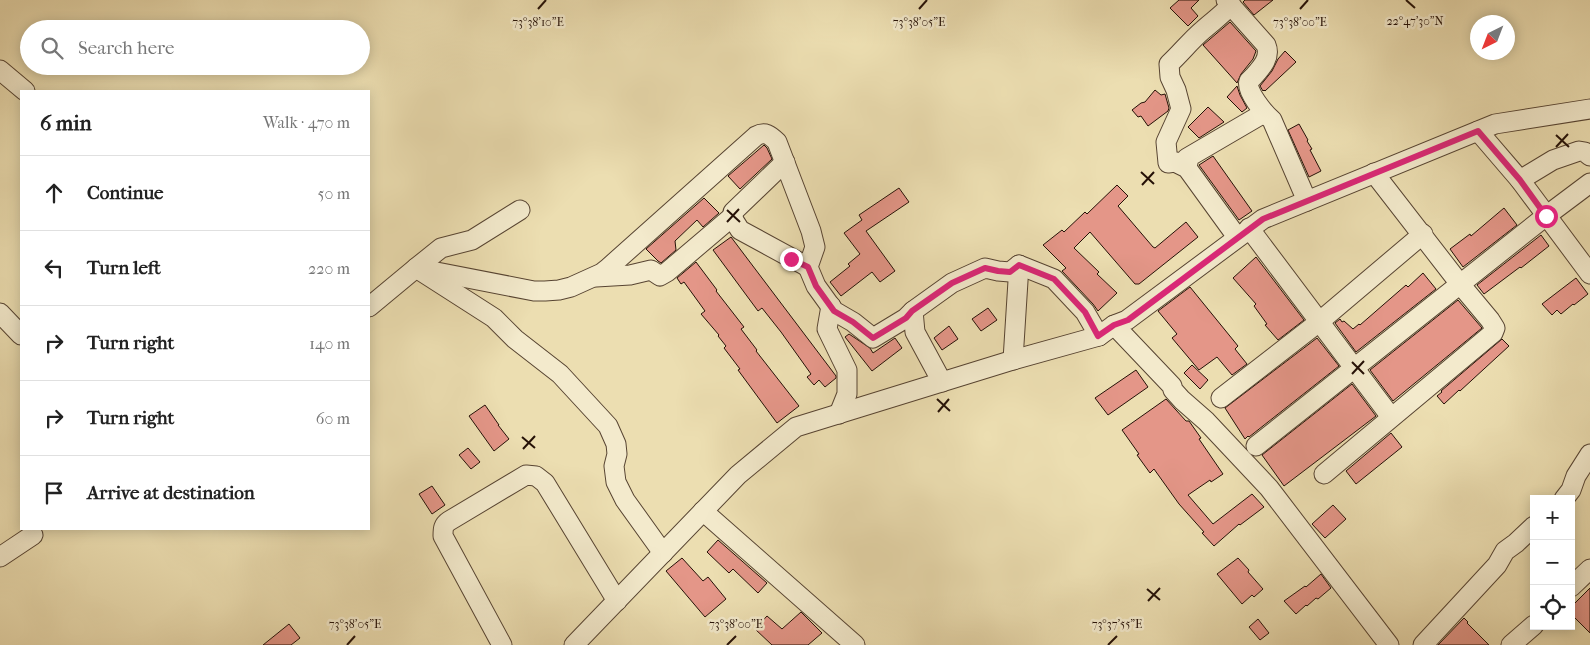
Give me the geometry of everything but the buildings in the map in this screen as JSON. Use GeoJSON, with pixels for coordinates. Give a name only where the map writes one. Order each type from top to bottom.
{"type":"FeatureCollection","features":[{"type":"Feature","properties":{"kind":"street"},"geometry":{"type":"LineString","coordinates":[[1264,113],[1187,158],[1188,163],[1168,163],[1166,142],[1181,109],[1170,77],[1169,64],[1202,30],[1222,16],[1228,3],[1268,49],[1267,59],[1249,81],[1249,89],[1264,113],[1272,120],[1306,201]]}},
{"type":"Feature","properties":{"kind":"street"},"geometry":{"type":"LineString","coordinates":[[0,70],[24,90]]}},
{"type":"Feature","properties":{"kind":"street"},"geometry":{"type":"LineString","coordinates":[[574,645],[738,475],[796,427],[1106,330],[1128,320],[1243,232],[1263,219],[1495,124],[1590,109]]}},
{"type":"Feature","properties":{"kind":"street"},"geometry":{"type":"LineString","coordinates":[[1478,131],[1520,180],[1546,216],[1588,267]]}},
{"type":"Feature","properties":{"kind":"street"},"geometry":{"type":"LineString","coordinates":[[416,268],[534,291],[559,290],[571,287],[608,269],[760,133],[766,133],[777,142],[811,231],[815,247],[808,267]]}},
{"type":"Feature","properties":{"kind":"street"},"geometry":{"type":"LineString","coordinates":[[1520,180],[1553,160],[1579,151],[1586,152],[1590,156]]}},
{"type":"Feature","properties":{"kind":"street"},"geometry":{"type":"LineString","coordinates":[[784,162],[733,212],[733,219],[740,230],[808,267],[816,286],[834,311],[853,322],[873,338],[906,318],[912,311],[952,283],[985,268],[1010,272],[1019,265]]}},
{"type":"Feature","properties":{"kind":"street"},"geometry":{"type":"LineString","coordinates":[[1175,162],[1187,168],[1243,232],[1319,322],[1391,417]]}},
{"type":"Feature","properties":{"kind":"street"},"geometry":{"type":"LineString","coordinates":[[1324,474],[1493,333],[1495,328],[1374,173]]}},
{"type":"Feature","properties":{"kind":"street"},"geometry":{"type":"LineString","coordinates":[[1256,446],[1590,183]]}},
{"type":"Feature","properties":{"kind":"street"},"geometry":{"type":"LineString","coordinates":[[370,306],[441,248],[472,240],[520,210]]}},
{"type":"Feature","properties":{"kind":"street"},"geometry":{"type":"LineString","coordinates":[[593,277],[651,270],[660,276],[733,216]]}},
{"type":"Feature","properties":{"kind":"street"},"geometry":{"type":"LineString","coordinates":[[1221,398],[1319,322],[1423,234]]}},
{"type":"Feature","properties":{"kind":"street"},"geometry":{"type":"LineString","coordinates":[[1019,265],[1054,279],[1085,312],[1172,386],[1172,390],[1206,421],[1269,488],[1389,645]]}},
{"type":"Feature","properties":{"kind":"street"},"geometry":{"type":"LineString","coordinates":[[1013,360],[1019,265]]}},
{"type":"Feature","properties":{"kind":"street"},"geometry":{"type":"LineString","coordinates":[[416,268],[494,318],[515,339],[560,374],[608,426],[616,444],[617,454],[614,466],[616,482],[626,500],[663,553]]}},
{"type":"Feature","properties":{"kind":"street"},"geometry":{"type":"LineString","coordinates":[[830,306],[827,329],[848,370],[847,394],[839,414]]}},
{"type":"Feature","properties":{"kind":"street"},"geometry":{"type":"LineString","coordinates":[[912,311],[915,332],[942,382]]}},
{"type":"Feature","properties":{"kind":"street"},"geometry":{"type":"LineString","coordinates":[[0,313],[20,334]]}},
{"type":"Feature","properties":{"kind":"street"},"geometry":{"type":"LineString","coordinates":[[1567,495],[1576,476],[1590,454]]}},
{"type":"Feature","properties":{"kind":"street"},"geometry":{"type":"LineString","coordinates":[[502,645],[443,536],[443,530],[445,524],[449,521],[526,475],[536,476],[545,483],[617,601]]}},
{"type":"Feature","properties":{"kind":"street"},"geometry":{"type":"LineString","coordinates":[[703,511],[855,645]]}},
{"type":"Feature","properties":{"kind":"street"},"geometry":{"type":"LineString","coordinates":[[1423,645],[1497,565],[1505,551],[1530,530]]}},
{"type":"Feature","properties":{"kind":"street"},"geometry":{"type":"LineString","coordinates":[[0,557],[33,535]]}},
{"type":"Feature","properties":{"kind":"street"},"geometry":{"type":"LineString","coordinates":[[1573,585],[1590,570]]}},
{"type":"Feature","properties":{"kind":"street"},"geometry":{"type":"LineString","coordinates":[[1511,645],[1530,628]]}},
{"type":"Feature","properties":{"kind":"route"},"geometry":{"type":"LineString","coordinates":[[791,259],[808,267],[816,286],[834,311],[853,322],[873,338],[906,318],[912,311],[952,283],[985,268],[1010,272],[1019,265],[1054,279],[1085,312],[1098,336],[1114,325],[1128,320],[1263,219],[1478,131],[1520,180],[1546,216]]}}]}
